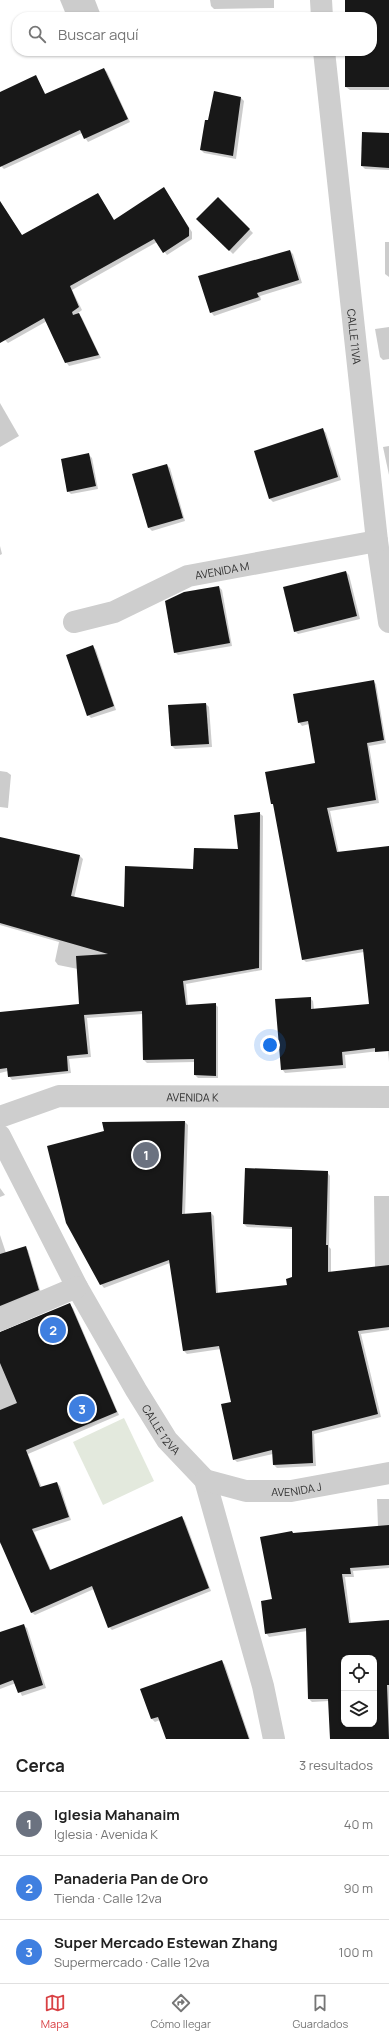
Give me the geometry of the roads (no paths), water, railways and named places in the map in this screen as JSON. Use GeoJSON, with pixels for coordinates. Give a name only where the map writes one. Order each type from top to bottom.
{"type":"FeatureCollection","features":[{"type":"Feature","properties":{"kind":"street"},"geometry":{"type":"LineString","coordinates":[[321,0],[322,12]]}},
{"type":"Feature","properties":{"kind":"street","name":"CALLE 11VA"},"geometry":{"type":"LineString","coordinates":[[325,56],[377,541],[389,622]]}},
{"type":"Feature","properties":{"kind":"street","name":"AVENIDA M"},"geometry":{"type":"LineString","coordinates":[[74,622],[114,612],[188,576],[377,541]]}},
{"type":"Feature","properties":{"kind":"street","name":"AVENIDA K"},"geometry":{"type":"LineString","coordinates":[[0,1117],[59,1096],[389,1097]]}},
{"type":"Feature","properties":{"kind":"street","name":"CALLE 12VA"},"geometry":{"type":"LineString","coordinates":[[0,1136],[77,1287],[167,1440],[205,1480],[263,1686],[274,1739]]}},
{"type":"Feature","properties":{"kind":"street"},"geometry":{"type":"LineString","coordinates":[[0,1320],[77,1287]]}},
{"type":"Feature","properties":{"kind":"street","name":"AVENIDA J"},"geometry":{"type":"LineString","coordinates":[[205,1480],[246,1491],[291,1491],[389,1473]]}},
{"type":"Feature","properties":{"kind":"place","name":"Iglesia Mahanaim"},"geometry":{"type":"Point","coordinates":[146,1155]}},
{"type":"Feature","properties":{"kind":"place","name":"Panaderia Pan de Oro"},"geometry":{"type":"Point","coordinates":[53,1330]}},
{"type":"Feature","properties":{"kind":"place","name":"Super Mercado Estewan Zhang"},"geometry":{"type":"Point","coordinates":[82,1409]}}]}
